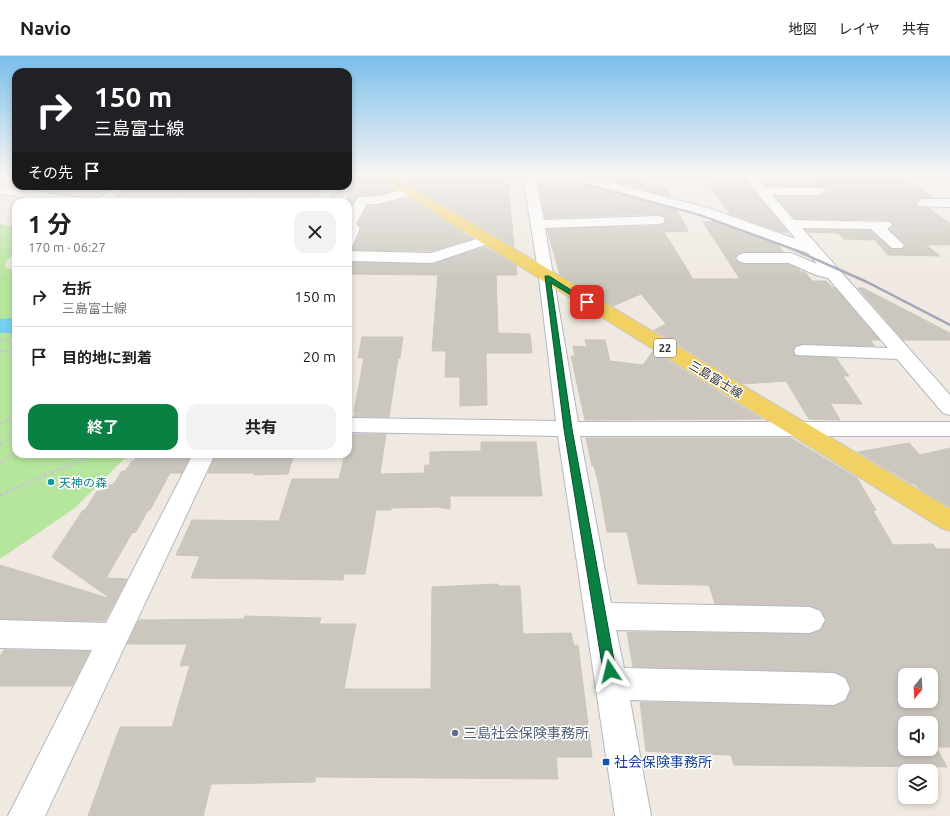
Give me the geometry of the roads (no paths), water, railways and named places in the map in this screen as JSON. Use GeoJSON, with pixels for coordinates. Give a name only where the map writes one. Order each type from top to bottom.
{"type":"FeatureCollection","features":[{"type":"Feature","properties":{"kind":"main road","name":"三島富士線"},"geometry":{"type":"LineString","coordinates":[[437,209],[547,278],[800,429],[950,521]]}},
{"type":"Feature","properties":{"kind":"street"},"geometry":{"type":"LineString","coordinates":[[352,219],[358,209]]}},
{"type":"Feature","properties":{"kind":"street"},"geometry":{"type":"LineString","coordinates":[[536,209],[543,234],[547,278],[568,429],[633,816]]}},
{"type":"Feature","properties":{"kind":"street"},"geometry":{"type":"LineString","coordinates":[[697,209],[815,251]]}},
{"type":"Feature","properties":{"kind":"street"},"geometry":{"type":"LineString","coordinates":[[778,209],[950,408]]}},
{"type":"Feature","properties":{"kind":"street"},"geometry":{"type":"LineString","coordinates":[[543,234],[658,220]]}},
{"type":"Feature","properties":{"kind":"street"},"geometry":{"type":"LineString","coordinates":[[791,224],[880,225],[897,245]]}},
{"type":"Feature","properties":{"kind":"street"},"geometry":{"type":"LineString","coordinates":[[352,256],[374,258],[432,258],[486,240]]}},
{"type":"Feature","properties":{"kind":"street"},"geometry":{"type":"LineString","coordinates":[[744,258],[791,258],[822,272],[834,274]]}},
{"type":"Feature","properties":{"kind":"street"},"geometry":{"type":"LineString","coordinates":[[803,351],[903,354]]}},
{"type":"Feature","properties":{"kind":"street"},"geometry":{"type":"LineString","coordinates":[[352,425],[568,429],[950,429]]}},
{"type":"Feature","properties":{"kind":"street"},"geometry":{"type":"LineString","coordinates":[[26,816],[202,458]]}},
{"type":"Feature","properties":{"kind":"street"},"geometry":{"type":"LineString","coordinates":[[600,616],[810,620]]}},
{"type":"Feature","properties":{"kind":"street"},"geometry":{"type":"LineString","coordinates":[[0,634],[115,637]]}},
{"type":"Feature","properties":{"kind":"street"},"geometry":{"type":"LineString","coordinates":[[612,684],[834,689]]}},
{"type":"Feature","properties":{"kind":"water"},"geometry":{"type":"Polygon","coordinates":[[[12,318],[12,333],[0,333],[0,319],[12,318]]]}},
{"type":"Feature","properties":{"kind":"railway"},"geometry":{"type":"LineString","coordinates":[[680,209],[700,215],[800,252]]}},
{"type":"Feature","properties":{"kind":"railway"},"geometry":{"type":"LineString","coordinates":[[797,251],[867,282],[950,325]]}},
{"type":"Feature","properties":{"kind":"place","name":"天神の森"},"geometry":{"type":"Point","coordinates":[51,482]}},
{"type":"Feature","properties":{"kind":"place","name":"三島社会保険事務所"},"geometry":{"type":"Point","coordinates":[455,733]}},
{"type":"Feature","properties":{"kind":"place","name":"社会保険事務所"},"geometry":{"type":"Point","coordinates":[606,762]}}]}
